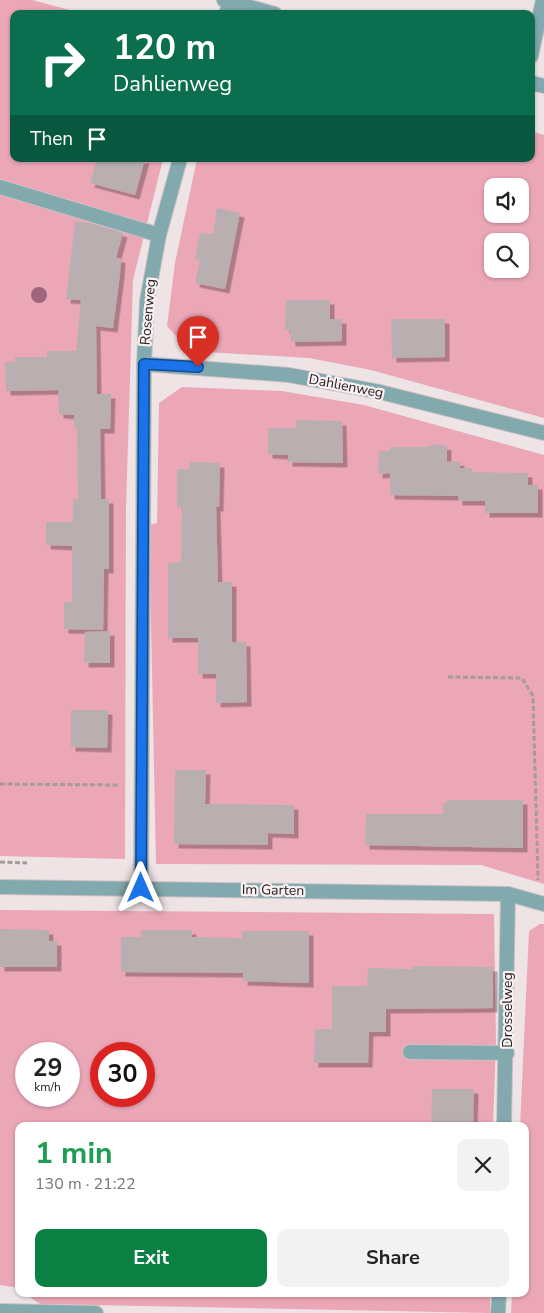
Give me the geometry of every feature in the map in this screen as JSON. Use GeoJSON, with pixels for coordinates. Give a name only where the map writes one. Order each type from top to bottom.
{"type":"FeatureCollection","features":[{"type":"Feature","properties":{"kind":"street"},"geometry":{"type":"LineString","coordinates":[[535,37],[543,0]]}},
{"type":"Feature","properties":{"kind":"street"},"geometry":{"type":"LineString","coordinates":[[227,5],[254,10]]}},
{"type":"Feature","properties":{"kind":"street","name":"Rosenweg"},"geometry":{"type":"LineString","coordinates":[[141,888],[144,364],[147,301],[159,236],[179,162]]}},
{"type":"Feature","properties":{"kind":"street"},"geometry":{"type":"LineString","coordinates":[[0,187],[159,236]]}},
{"type":"Feature","properties":{"kind":"street","name":"Dahlienweg"},"geometry":{"type":"LineString","coordinates":[[144,364],[290,375],[380,392],[544,433]]}},
{"type":"Feature","properties":{"kind":"street","name":"Im Garten"},"geometry":{"type":"LineString","coordinates":[[0,887],[508,894],[541,904]]}},
{"type":"Feature","properties":{"kind":"street","name":"Drosselweg"},"geometry":{"type":"LineString","coordinates":[[504,1122],[507,1053],[508,894]]}},
{"type":"Feature","properties":{"kind":"street"},"geometry":{"type":"LineString","coordinates":[[410,1052],[507,1053]]}},
{"type":"Feature","properties":{"kind":"street"},"geometry":{"type":"LineString","coordinates":[[498,1313],[499,1297]]}},
{"type":"Feature","properties":{"kind":"street"},"geometry":{"type":"LineString","coordinates":[[0,1311],[96,1313]]}},
{"type":"Feature","properties":{"kind":"path"},"geometry":{"type":"LineString","coordinates":[[448,677],[522,678],[533,696],[541,904]]}},
{"type":"Feature","properties":{"kind":"path"},"geometry":{"type":"LineString","coordinates":[[0,784],[141,786]]}},
{"type":"Feature","properties":{"kind":"shaded area"},"geometry":{"type":"Polygon","coordinates":[[[0,0],[32,0],[70,10],[10,10],[10,162],[162,162],[133,280],[126,508],[125,859],[0,856],[0,0]]]}},
{"type":"Feature","properties":{"kind":"shaded area"},"geometry":{"type":"Polygon","coordinates":[[[535,132],[544,135],[544,418],[371,370],[309,358],[189,351],[167,326],[175,263],[196,162],[535,162],[535,132]]]}},
{"type":"Feature","properties":{"kind":"shaded area"},"geometry":{"type":"Polygon","coordinates":[[[182,387],[282,391],[364,405],[544,455],[544,884],[481,865],[156,864],[149,525],[157,523],[159,403],[182,387]]]}},
{"type":"Feature","properties":{"kind":"shaded area"},"geometry":{"type":"Polygon","coordinates":[[[0,910],[494,914],[496,1042],[493,1122],[15,1122],[15,1287],[0,1285],[0,910]]]}},
{"type":"Feature","properties":{"kind":"shaded area"},"geometry":{"type":"Polygon","coordinates":[[[540,924],[544,924],[544,1313],[511,1313],[512,1297],[529,1297],[529,1122],[520,1122],[529,931],[540,924]]]}},
{"type":"Feature","properties":{"kind":"shaded area"},"geometry":{"type":"Polygon","coordinates":[[[30,1297],[490,1297],[490,1313],[40,1304],[30,1297]]]}},
{"type":"Feature","properties":{"kind":"building"},"geometry":{"type":"Polygon","coordinates":[[[96,162],[144,162],[135,195],[90,183],[96,162]]]}},
{"type":"Feature","properties":{"kind":"building"},"geometry":{"type":"Polygon","coordinates":[[[217,208],[240,213],[225,289],[195,283],[200,260],[195,259],[200,233],[213,234],[217,208]]]}},
{"type":"Feature","properties":{"kind":"building"},"geometry":{"type":"Polygon","coordinates":[[[75,222],[90,223],[123,233],[116,258],[121,258],[113,328],[96,326],[97,394],[111,394],[110,429],[100,429],[101,499],[109,499],[109,569],[104,569],[103,630],[64,629],[64,602],[72,602],[72,546],[46,545],[46,522],[73,522],[73,499],[78,499],[77,428],[74,428],[74,415],[59,414],[58,390],[6,391],[5,362],[15,362],[15,357],[47,357],[47,351],[76,351],[81,300],[66,299],[75,222]]]}},
{"type":"Feature","properties":{"kind":"building"},"geometry":{"type":"Polygon","coordinates":[[[286,300],[330,300],[330,319],[342,319],[342,341],[291,342],[290,330],[285,330],[286,300]]]}},
{"type":"Feature","properties":{"kind":"building"},"geometry":{"type":"Polygon","coordinates":[[[391,319],[445,319],[445,357],[392,358],[391,319]]]}},
{"type":"Feature","properties":{"kind":"building"},"geometry":{"type":"Polygon","coordinates":[[[296,420],[342,421],[343,463],[288,462],[288,455],[268,454],[268,428],[296,428],[296,420]]]}},
{"type":"Feature","properties":{"kind":"building"},"geometry":{"type":"Polygon","coordinates":[[[434,444],[447,446],[447,462],[460,461],[460,468],[472,468],[472,472],[528,473],[528,485],[538,485],[538,513],[485,513],[485,501],[458,501],[458,496],[390,495],[390,473],[378,474],[379,451],[390,451],[390,447],[428,447],[434,444]]]}},
{"type":"Feature","properties":{"kind":"building"},"geometry":{"type":"Polygon","coordinates":[[[190,462],[220,463],[219,507],[216,507],[218,582],[232,582],[232,642],[246,642],[247,702],[216,703],[216,674],[198,674],[198,638],[168,638],[168,563],[181,562],[182,507],[177,507],[177,469],[189,469],[190,462]]]}},
{"type":"Feature","properties":{"kind":"building"},"geometry":{"type":"Polygon","coordinates":[[[110,631],[110,663],[84,663],[85,632],[110,631]]]}},
{"type":"Feature","properties":{"kind":"building"},"geometry":{"type":"Polygon","coordinates":[[[71,710],[108,710],[107,748],[71,747],[71,710]]]}},
{"type":"Feature","properties":{"kind":"building"},"geometry":{"type":"Polygon","coordinates":[[[175,770],[206,770],[205,804],[294,805],[294,834],[268,833],[268,845],[174,844],[175,770]]]}},
{"type":"Feature","properties":{"kind":"building"},"geometry":{"type":"Polygon","coordinates":[[[447,800],[523,800],[523,848],[365,845],[366,814],[443,814],[443,803],[447,803],[447,800]]]}},
{"type":"Feature","properties":{"kind":"building"},"geometry":{"type":"Polygon","coordinates":[[[0,929],[49,930],[49,941],[57,941],[57,967],[0,967],[0,929]]]}},
{"type":"Feature","properties":{"kind":"building"},"geometry":{"type":"Polygon","coordinates":[[[141,930],[192,930],[192,937],[242,938],[242,931],[309,931],[309,983],[243,981],[243,973],[121,972],[121,937],[141,937],[141,930]]]}},
{"type":"Feature","properties":{"kind":"building"},"geometry":{"type":"Polygon","coordinates":[[[412,966],[493,967],[493,1008],[386,1009],[386,1032],[369,1032],[368,1063],[314,1063],[315,1029],[332,1029],[332,986],[367,986],[368,968],[412,969],[412,966]]]}},
{"type":"Feature","properties":{"kind":"building"},"geometry":{"type":"Polygon","coordinates":[[[432,1089],[474,1089],[473,1122],[431,1122],[432,1089]]]}},
{"type":"Feature","properties":{"kind":"route"},"geometry":{"type":"LineString","coordinates":[[141,888],[144,364],[198,367]]}}]}
